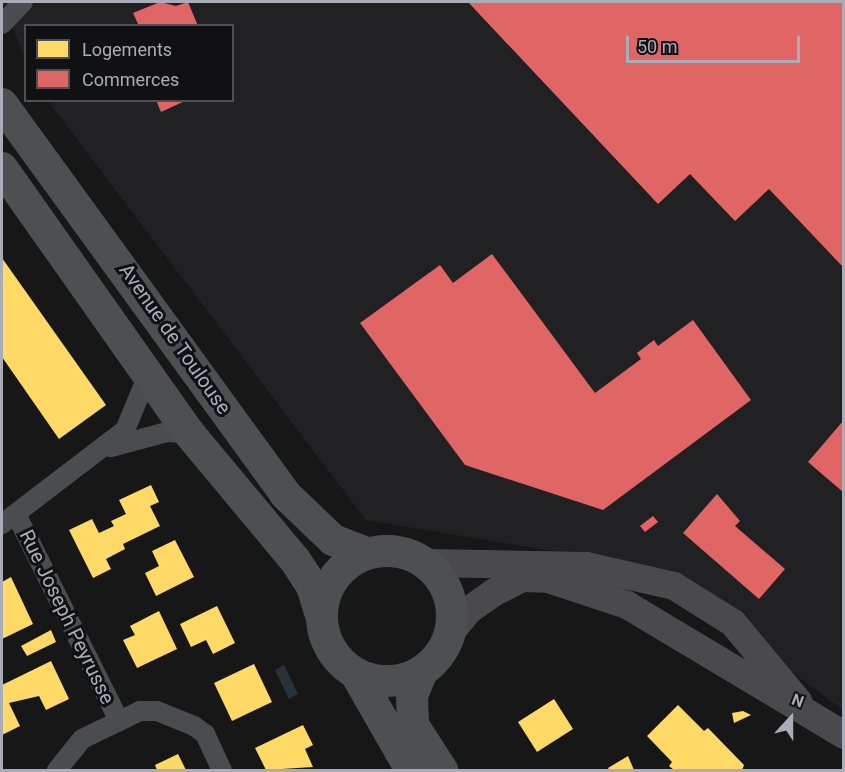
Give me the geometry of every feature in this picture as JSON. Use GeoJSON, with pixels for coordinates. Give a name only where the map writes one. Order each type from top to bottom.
{"type":"FeatureCollection","features":[{"type":"Feature","properties":{"kind":"main road","name":"Avenue de Toulouse"},"geometry":{"type":"LineString","coordinates":[[2,104],[285,494],[333,540],[367,553]]}},
{"type":"Feature","properties":{"kind":"main road"},"geometry":{"type":"LineString","coordinates":[[2,168],[189,433],[295,560],[312,586],[330,649],[356,674],[411,771]]}},
{"type":"Feature","properties":{"kind":"main road"},"geometry":{"type":"LineString","coordinates":[[321,615],[334,576],[367,553],[398,551],[427,563],[452,602],[451,632],[440,655],[422,671],[389,681],[356,674]]}},
{"type":"Feature","properties":{"kind":"main road"},"geometry":{"type":"LineString","coordinates":[[422,671],[412,696],[413,725],[442,771]]}},
{"type":"Feature","properties":{"kind":"street"},"geometry":{"type":"LineString","coordinates":[[2,24],[23,2]]}},
{"type":"Feature","properties":{"kind":"street"},"geometry":{"type":"LineString","coordinates":[[9,519],[125,430],[148,375]]}},
{"type":"Feature","properties":{"kind":"street"},"geometry":{"type":"LineString","coordinates":[[90,458],[124,441],[167,432],[189,433]]}},
{"type":"Feature","properties":{"kind":"street","name":"Rue Joseph Peyrusse"},"geometry":{"type":"LineString","coordinates":[[9,519],[119,721]]}},
{"type":"Feature","properties":{"kind":"street"},"geometry":{"type":"LineString","coordinates":[[427,563],[586,566],[674,586],[733,623],[803,708]]}},
{"type":"Feature","properties":{"kind":"street"},"geometry":{"type":"LineString","coordinates":[[451,632],[468,610],[493,593],[523,578],[548,579],[627,605],[803,708],[843,735]]}},
{"type":"Feature","properties":{"kind":"street","name":"Rue Joseph Peyrusse"},"geometry":{"type":"LineString","coordinates":[[57,771],[82,739],[140,711],[157,711],[194,726],[205,734],[222,771]]}},
{"type":"Feature","properties":{"kind":"shaded area"},"geometry":{"type":"Polygon","coordinates":[[[2,2],[843,2],[843,710],[685,593],[558,552],[366,520],[49,102],[234,102],[234,24],[24,24],[24,56],[2,2]]]}},
{"type":"Feature","properties":{"kind":"shaded area"},"geometry":{"type":"Polygon","coordinates":[[[284,665],[298,694],[289,699],[275,670],[284,665]]]}},
{"type":"Feature","properties":{"kind":"building: Logements"},"geometry":{"type":"Polygon","coordinates":[[[2,258],[106,405],[59,439],[2,357],[2,258]]]}},
{"type":"Feature","properties":{"kind":"building: Logements"},"geometry":{"type":"Polygon","coordinates":[[[151,485],[159,502],[150,506],[160,526],[123,544],[125,549],[106,559],[111,569],[93,578],[69,530],[92,519],[99,533],[114,526],[111,521],[126,514],[119,500],[151,485]]]}},
{"type":"Feature","properties":{"kind":"building: Logements"},"geometry":{"type":"Polygon","coordinates":[[[175,540],[194,577],[156,596],[145,573],[159,566],[152,551],[175,540]]]}},
{"type":"Feature","properties":{"kind":"building: Logements"},"geometry":{"type":"Polygon","coordinates":[[[11,577],[33,624],[2,639],[2,582],[11,577]]]}},
{"type":"Feature","properties":{"kind":"building: Logements"},"geometry":{"type":"Polygon","coordinates":[[[217,606],[235,643],[213,654],[206,640],[191,647],[180,624],[217,606]]]}},
{"type":"Feature","properties":{"kind":"building: Logements"},"geometry":{"type":"Polygon","coordinates":[[[159,611],[177,649],[137,668],[123,640],[135,635],[130,626],[159,611]]]}},
{"type":"Feature","properties":{"kind":"building: Logements"},"geometry":{"type":"Polygon","coordinates":[[[51,630],[56,642],[27,656],[21,646],[51,630]]]}},
{"type":"Feature","properties":{"kind":"building: Logements"},"geometry":{"type":"Polygon","coordinates":[[[51,661],[69,699],[46,710],[39,696],[9,703],[20,726],[2,735],[2,685],[51,661]]]}},
{"type":"Feature","properties":{"kind":"building: Logements"},"geometry":{"type":"Polygon","coordinates":[[[254,664],[272,702],[232,721],[214,683],[254,664]]]}},
{"type":"Feature","properties":{"kind":"building: Logements"},"geometry":{"type":"Polygon","coordinates":[[[554,699],[573,729],[537,752],[518,722],[554,699]]]}},
{"type":"Feature","properties":{"kind":"building: Logements"},"geometry":{"type":"Polygon","coordinates":[[[678,705],[704,731],[708,728],[744,765],[742,770],[674,770],[669,766],[672,762],[647,736],[678,705]]]}},
{"type":"Feature","properties":{"kind":"building: Logements"},"geometry":{"type":"Polygon","coordinates":[[[743,711],[751,715],[734,723],[732,713],[743,711]]]}},
{"type":"Feature","properties":{"kind":"building: Logements"},"geometry":{"type":"Polygon","coordinates":[[[303,725],[313,745],[305,749],[313,767],[266,770],[255,748],[303,725]]]}},
{"type":"Feature","properties":{"kind":"building: Logements"},"geometry":{"type":"Polygon","coordinates":[[[178,754],[186,770],[157,770],[155,765],[178,754]]]}},
{"type":"Feature","properties":{"kind":"building: Logements"},"geometry":{"type":"Polygon","coordinates":[[[628,756],[634,770],[609,770],[608,768],[628,756]]]}},
{"type":"Feature","properties":{"kind":"building: Commerces"},"geometry":{"type":"Polygon","coordinates":[[[160,2],[176,6],[188,2],[197,24],[138,24],[133,13],[160,2]]]}},
{"type":"Feature","properties":{"kind":"building: Commerces"},"geometry":{"type":"Polygon","coordinates":[[[468,2],[843,2],[843,267],[769,189],[735,221],[690,174],[658,204],[468,2]]]}},
{"type":"Feature","properties":{"kind":"building: Commerces"},"geometry":{"type":"Polygon","coordinates":[[[157,102],[183,102],[161,112],[157,102]]]}},
{"type":"Feature","properties":{"kind":"building: Commerces"},"geometry":{"type":"Polygon","coordinates":[[[492,254],[595,393],[641,359],[637,353],[654,340],[658,346],[693,320],[751,400],[603,510],[465,465],[360,323],[440,265],[453,283],[492,254]]]}},
{"type":"Feature","properties":{"kind":"building: Commerces"},"geometry":{"type":"Polygon","coordinates":[[[843,421],[843,492],[808,462],[843,421]]]}},
{"type":"Feature","properties":{"kind":"building: Commerces"},"geometry":{"type":"Polygon","coordinates":[[[717,494],[740,521],[735,526],[785,569],[759,599],[683,533],[717,494]]]}},
{"type":"Feature","properties":{"kind":"building: Commerces"},"geometry":{"type":"Polygon","coordinates":[[[653,516],[658,522],[645,532],[640,526],[653,516]]]}}]}
